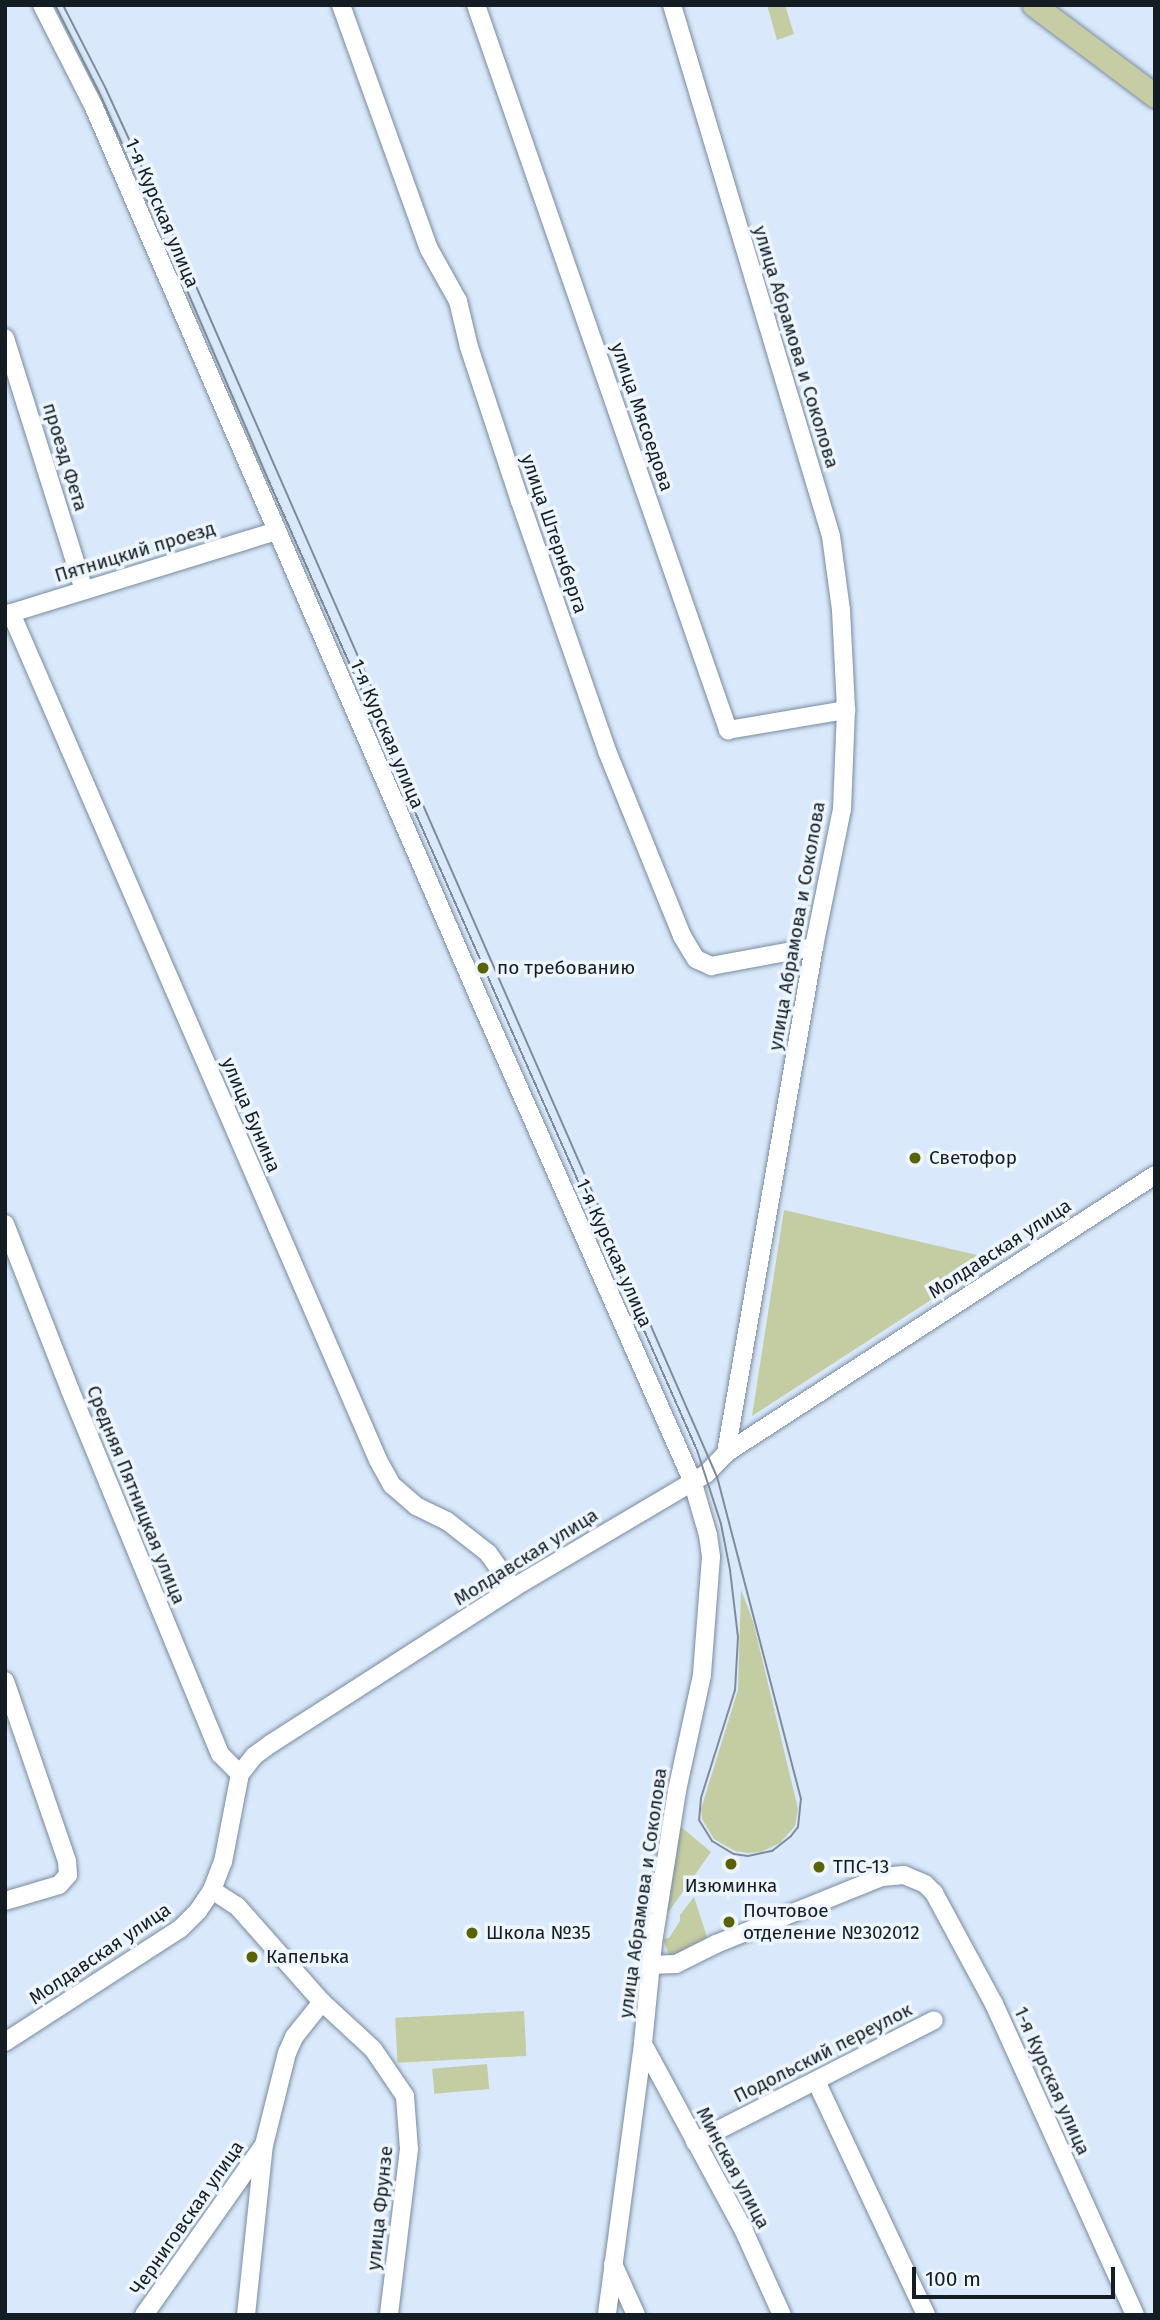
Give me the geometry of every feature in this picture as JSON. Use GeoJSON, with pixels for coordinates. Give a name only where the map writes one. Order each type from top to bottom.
{"type":"FeatureCollection","features":[{"type":"Feature","properties":{"kind":"main road"},"geometry":{"type":"LineString","coordinates":[[1034,5],[1155,96]]}},
{"type":"Feature","properties":{"kind":"street","name":"1-я Курская улица"},"geometry":{"type":"LineString","coordinates":[[42,5],[93,105],[276,531],[692,1480]]}},
{"type":"Feature","properties":{"kind":"street","name":"улица Штернберга"},"geometry":{"type":"LineString","coordinates":[[341,5],[429,249],[458,300],[469,347],[607,751],[682,936],[696,960],[711,966],[814,947]]}},
{"type":"Feature","properties":{"kind":"street","name":"улица Мясоедова"},"geometry":{"type":"LineString","coordinates":[[476,5],[728,730],[846,710]]}},
{"type":"Feature","properties":{"kind":"street","name":"улица Абрамова и Соколова"},"geometry":{"type":"LineString","coordinates":[[672,5],[831,536],[841,610],[846,710],[842,809],[814,947],[726,1453]]}},
{"type":"Feature","properties":{"kind":"street","name":"проезд Фета"},"geometry":{"type":"LineString","coordinates":[[5,338],[84,590]]}},
{"type":"Feature","properties":{"kind":"street","name":"Пятницкий проезд"},"geometry":{"type":"LineString","coordinates":[[8,614],[276,531]]}},
{"type":"Feature","properties":{"kind":"street","name":"улица Бунина"},"geometry":{"type":"LineString","coordinates":[[8,614],[378,1460],[392,1485],[416,1506],[447,1521],[488,1553],[513,1588]]}},
{"type":"Feature","properties":{"kind":"street","name":"Молдавская улица"},"geometry":{"type":"LineString","coordinates":[[5,2042],[180,1929],[212,1890],[223,1862],[240,1773],[254,1756],[271,1743],[513,1588],[717,1466],[726,1453],[1155,1175]]}},
{"type":"Feature","properties":{"kind":"street","name":"Средняя Пятницкая улица"},"geometry":{"type":"LineString","coordinates":[[5,1224],[69,1390],[220,1754],[240,1773]]}},
{"type":"Feature","properties":{"kind":"street","name":"улица Абрамова и Соколова"},"geometry":{"type":"LineString","coordinates":[[607,2315],[643,2044],[650,1965],[674,1810],[704,1661],[710,1557],[708,1535],[692,1480]]}},
{"type":"Feature","properties":{"kind":"street"},"geometry":{"type":"LineString","coordinates":[[5,1681],[67,1861],[68,1875],[59,1885],[5,1901]]}},
{"type":"Feature","properties":{"kind":"street","name":"1-я Курская улица"},"geometry":{"type":"LineString","coordinates":[[650,1965],[676,1964],[716,1944],[882,1877],[904,1875],[934,1893],[994,2004],[1135,2315]]}},
{"type":"Feature","properties":{"kind":"street","name":"улица Фрунзе"},"geometry":{"type":"LineString","coordinates":[[212,1890],[236,1906],[322,2001],[373,2049],[405,2095],[409,2148],[388,2315]]}},
{"type":"Feature","properties":{"kind":"street"},"geometry":{"type":"LineString","coordinates":[[246,2315],[264,2145],[287,2053],[294,2037],[322,2001]]}},
{"type":"Feature","properties":{"kind":"street","name":"Подольский переулок"},"geometry":{"type":"LineString","coordinates":[[695,2142],[934,2020]]}},
{"type":"Feature","properties":{"kind":"street","name":"Минская улица"},"geometry":{"type":"LineString","coordinates":[[643,2044],[744,2231],[782,2315]]}},
{"type":"Feature","properties":{"kind":"street"},"geometry":{"type":"LineString","coordinates":[[816,2081],[926,2315]]}},
{"type":"Feature","properties":{"kind":"street","name":"Черниговская улица"},"geometry":{"type":"LineString","coordinates":[[144,2315],[264,2145]]}},
{"type":"Feature","properties":{"kind":"street"},"geometry":{"type":"LineString","coordinates":[[613,2263],[636,2315]]}},
{"type":"Feature","properties":{"kind":"green space"},"geometry":{"type":"Polygon","coordinates":[[[767,5],[785,5],[794,34],[777,40],[767,5]]]}},
{"type":"Feature","properties":{"kind":"green space"},"geometry":{"type":"Polygon","coordinates":[[[784,1210],[994,1259],[752,1416],[784,1210]]]}},
{"type":"Feature","properties":{"kind":"green space"},"geometry":{"type":"Polygon","coordinates":[[[741,1590],[753,1621],[798,1809],[795,1826],[780,1843],[761,1852],[748,1853],[735,1851],[714,1839],[702,1819],[701,1809],[738,1690],[741,1590]]]}},
{"type":"Feature","properties":{"kind":"green space"},"geometry":{"type":"Polygon","coordinates":[[[680,1826],[711,1852],[667,1914],[680,1826]]]}},
{"type":"Feature","properties":{"kind":"green space"},"geometry":{"type":"Polygon","coordinates":[[[694,1897],[708,1940],[677,1956],[669,1955],[663,1939],[669,1938],[680,1921],[680,1915],[694,1897]]]}},
{"type":"Feature","properties":{"kind":"green space"},"geometry":{"type":"Polygon","coordinates":[[[524,2011],[526,2056],[398,2063],[395,2018],[524,2011]]]}},
{"type":"Feature","properties":{"kind":"green space"},"geometry":{"type":"Polygon","coordinates":[[[487,2064],[489,2089],[434,2094],[432,2069],[487,2064]]]}},
{"type":"Feature","properties":{"kind":"tram line"},"geometry":{"type":"LineString","coordinates":[[55,5],[99,92],[177,267],[267,477],[697,1450],[721,1524],[738,1637],[735,1690],[701,1798],[699,1820],[712,1841],[734,1854],[748,1856],[772,1851],[798,1827],[801,1799],[717,1477],[185,261],[106,89],[63,5]]}},
{"type":"Feature","properties":{"kind":"place","name":"по требованию"},"geometry":{"type":"Point","coordinates":[483,968]}},
{"type":"Feature","properties":{"kind":"place","name":"Светофор"},"geometry":{"type":"Point","coordinates":[915,1158]}},
{"type":"Feature","properties":{"kind":"place","name":"Изюминка"},"geometry":{"type":"Point","coordinates":[731,1864]}},
{"type":"Feature","properties":{"kind":"place","name":"ТПС-13"},"geometry":{"type":"Point","coordinates":[819,1867]}},
{"type":"Feature","properties":{"kind":"place","name":"Почтовое отделение №302012"},"geometry":{"type":"Point","coordinates":[729,1922]}},
{"type":"Feature","properties":{"kind":"place","name":"Школа №35"},"geometry":{"type":"Point","coordinates":[472,1933]}},
{"type":"Feature","properties":{"kind":"place","name":"Капелька"},"geometry":{"type":"Point","coordinates":[252,1957]}}]}
